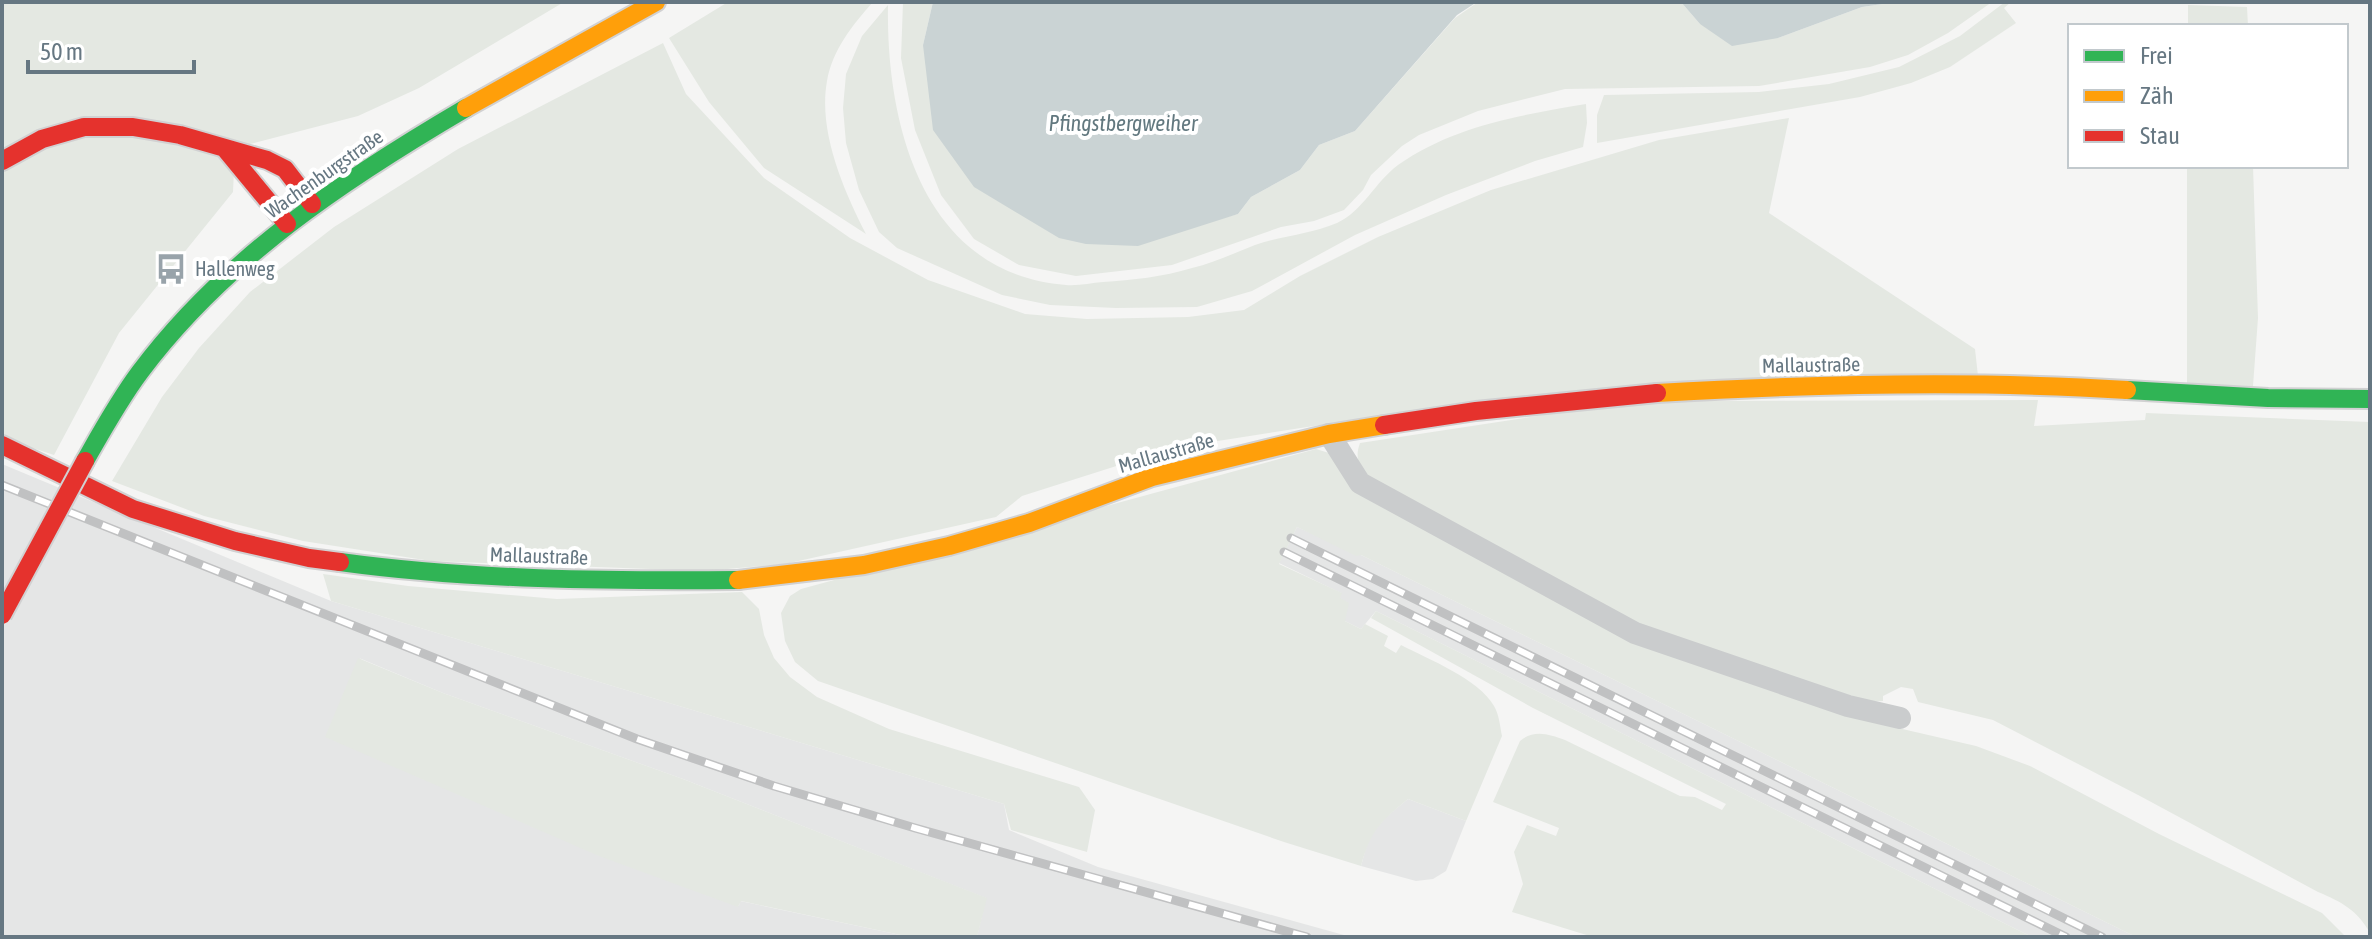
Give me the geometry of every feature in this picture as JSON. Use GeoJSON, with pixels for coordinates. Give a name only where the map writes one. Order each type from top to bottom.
{"type":"FeatureCollection","features":[{"type":"Feature","properties":{"kind":"street","name":"Wachenburgstraße"},"geometry":{"type":"LineString","coordinates":[[2,615],[85,461],[133,381],[185,320],[287,224],[312,204],[433,127],[656,2]]}},
{"type":"Feature","properties":{"kind":"street"},"geometry":{"type":"LineString","coordinates":[[2,161],[42,139],[84,127],[133,127],[180,135],[226,150],[247,152],[285,169],[312,204]]}},
{"type":"Feature","properties":{"kind":"street"},"geometry":{"type":"LineString","coordinates":[[226,150],[287,224]]}},
{"type":"Feature","properties":{"kind":"street","name":"Mallaustraße"},"geometry":{"type":"LineString","coordinates":[[2,445],[133,509],[235,541],[309,558],[507,578],[736,580],[769,579],[864,565],[949,546],[1029,523],[1152,477],[1329,434],[1476,411],[1597,397],[1773,386],[2050,385],[2268,398],[2370,399]]}},
{"type":"Feature","properties":{"kind":"street"},"geometry":{"type":"LineString","coordinates":[[1329,434],[1360,483],[1635,633],[1848,706],[1900,718]]}},
{"type":"Feature","properties":{"kind":"shaded area"},"geometry":{"type":"Polygon","coordinates":[[[2,2],[564,2],[419,88],[358,116],[235,148],[233,192],[119,333],[54,455],[2,438],[2,2]]]}},
{"type":"Feature","properties":{"kind":"shaded area"},"geometry":{"type":"Polygon","coordinates":[[[728,2],[873,2],[838,49],[827,81],[825,100],[834,159],[866,234],[764,168],[709,102],[669,38],[728,2]]]}},
{"type":"Feature","properties":{"kind":"shaded area"},"geometry":{"type":"Polygon","coordinates":[[[903,2],[933,2],[923,45],[1196,225],[1238,214],[1251,197],[1300,170],[1319,145],[1355,131],[1455,18],[1478,2],[1681,2],[1700,24],[1778,38],[1862,7],[1896,2],[1992,2],[1948,33],[1908,55],[1870,67],[1759,86],[1565,89],[1478,111],[1419,135],[1402,146],[1371,175],[1363,190],[1344,210],[1314,221],[1281,227],[1172,265],[1076,276],[1019,265],[974,239],[941,195],[915,130],[901,58],[903,2]]]}},
{"type":"Feature","properties":{"kind":"shaded area"},"geometry":{"type":"Polygon","coordinates":[[[2005,2],[2011,2],[2004,8],[2016,23],[1950,67],[1911,83],[1860,97],[1597,143],[1597,115],[1604,95],[1759,92],[1829,84],[1899,67],[1960,36],[2005,2]]]}},
{"type":"Feature","properties":{"kind":"shaded area"},"geometry":{"type":"Polygon","coordinates":[[[888,5],[889,51],[895,98],[906,143],[923,186],[946,223],[978,253],[1017,275],[1080,285],[1170,274],[1265,242],[1317,230],[1346,218],[1398,165],[1441,141],[1488,124],[1586,104],[1583,147],[1535,161],[1446,195],[1355,235],[1252,291],[1197,307],[1050,305],[1002,295],[897,248],[879,232],[859,190],[846,143],[843,108],[846,74],[862,36],[888,5]]]}},
{"type":"Feature","properties":{"kind":"shaded area"},"geometry":{"type":"Polygon","coordinates":[[[2188,5],[2247,7],[2248,24],[2188,24],[2188,5]]]}},
{"type":"Feature","properties":{"kind":"shaded area"},"geometry":{"type":"Polygon","coordinates":[[[663,43],[686,94],[764,178],[850,238],[928,280],[1025,314],[1087,319],[1188,317],[1244,310],[1300,276],[1378,237],[1491,190],[1659,140],[1789,118],[1769,213],[1975,349],[1978,376],[1346,421],[1173,448],[1022,496],[996,517],[785,564],[705,571],[431,561],[303,541],[204,516],[112,481],[162,397],[199,348],[250,292],[334,227],[458,149],[663,43]]]}},
{"type":"Feature","properties":{"kind":"shaded area"},"geometry":{"type":"Polygon","coordinates":[[[2187,168],[2253,168],[2258,318],[2253,386],[2187,385],[2187,168]]]}},
{"type":"Feature","properties":{"kind":"shaded area"},"geometry":{"type":"Polygon","coordinates":[[[2038,400],[2034,426],[2145,420],[2146,413],[2370,422],[2370,933],[2360,918],[2342,903],[1993,720],[1918,702],[1913,689],[1901,687],[1883,696],[1883,701],[1866,702],[1639,627],[1367,476],[1358,456],[1360,443],[1636,401],[2038,400]]]}},
{"type":"Feature","properties":{"kind":"shaded area"},"geometry":{"type":"Polygon","coordinates":[[[1316,449],[1329,453],[1577,613],[1898,728],[1976,746],[2030,766],[2159,834],[2322,913],[2346,937],[2136,937],[1361,555],[1356,556],[1297,527],[1279,564],[1342,593],[1340,598],[1349,603],[1345,621],[1361,629],[1365,624],[1388,636],[1384,646],[1396,653],[1401,645],[1477,687],[1494,706],[1500,724],[1502,736],[1466,821],[1408,799],[1378,828],[1361,866],[818,681],[795,662],[785,641],[781,613],[790,596],[801,589],[1316,449]]]}},
{"type":"Feature","properties":{"kind":"shaded area"},"geometry":{"type":"Polygon","coordinates":[[[2,464],[331,601],[1004,804],[1009,830],[1098,867],[1351,937],[977,937],[986,898],[683,779],[443,693],[359,658],[739,906],[740,901],[910,937],[2,937],[2,464]]]}},
{"type":"Feature","properties":{"kind":"shaded area"},"geometry":{"type":"Polygon","coordinates":[[[1297,527],[1361,555],[2136,937],[2032,937],[1376,611],[1361,629],[1345,621],[1339,598],[1341,593],[1279,563],[1297,527]]]}},
{"type":"Feature","properties":{"kind":"shaded area"},"geometry":{"type":"Polygon","coordinates":[[[323,574],[408,586],[557,599],[742,592],[759,609],[764,635],[774,658],[790,677],[817,697],[889,729],[1079,787],[1095,810],[1087,852],[1011,830],[1004,804],[331,601],[323,574]]]}},
{"type":"Feature","properties":{"kind":"shaded area"},"geometry":{"type":"Polygon","coordinates":[[[1376,611],[2032,937],[1593,937],[1512,912],[1523,884],[1514,852],[1527,825],[1556,836],[1559,828],[1493,802],[1520,741],[1525,737],[1542,734],[1565,740],[1680,796],[1695,797],[1722,810],[1726,804],[1533,708],[1371,618],[1376,611]]]}},
{"type":"Feature","properties":{"kind":"shaded area"},"geometry":{"type":"Polygon","coordinates":[[[358,658],[443,693],[683,779],[987,898],[977,937],[910,937],[741,901],[738,907],[599,856],[325,737],[358,658]]]}},
{"type":"Feature","properties":{"kind":"shaded area"},"geometry":{"type":"Polygon","coordinates":[[[1408,799],[1466,821],[1446,871],[1433,879],[1416,881],[1361,866],[1369,837],[1386,817],[1408,799]]]}},
{"type":"Feature","properties":{"kind":"water","name":"Pfingstbergweiher"},"geometry":{"type":"Polygon","coordinates":[[[933,2],[1477,2],[1457,15],[1355,131],[1319,145],[1300,170],[1251,197],[1238,214],[1138,246],[1086,244],[1059,238],[974,187],[933,130],[923,45],[933,2]]]}},
{"type":"Feature","properties":{"kind":"water"},"geometry":{"type":"Polygon","coordinates":[[[1681,2],[1896,2],[1862,7],[1778,38],[1732,46],[1700,24],[1681,2]]]}},
{"type":"Feature","properties":{"kind":"railway"},"geometry":{"type":"LineString","coordinates":[[2,485],[637,739],[774,786],[915,828],[1307,937]]}},
{"type":"Feature","properties":{"kind":"railway"},"geometry":{"type":"LineString","coordinates":[[1291,538],[2102,937]]}},
{"type":"Feature","properties":{"kind":"railway"},"geometry":{"type":"LineString","coordinates":[[1284,552],[2066,937]]}},
{"type":"Feature","properties":{"kind":"traffic: fast"},"geometry":{"type":"LineString","coordinates":[[85,461],[140,372],[173,331],[210,293],[249,257],[332,193],[466,108]]}},
{"type":"Feature","properties":{"kind":"traffic: fast"},"geometry":{"type":"LineString","coordinates":[[2127,390],[2268,398],[2370,399]]}},
{"type":"Feature","properties":{"kind":"traffic: fast"},"geometry":{"type":"LineString","coordinates":[[340,562],[439,573],[539,578],[738,580]]}},
{"type":"Feature","properties":{"kind":"traffic: slow"},"geometry":{"type":"LineString","coordinates":[[466,108],[656,2]]}},
{"type":"Feature","properties":{"kind":"traffic: slow"},"geometry":{"type":"LineString","coordinates":[[1657,393],[1892,384],[2127,390]]}},
{"type":"Feature","properties":{"kind":"traffic: slow"},"geometry":{"type":"LineString","coordinates":[[738,580],[864,565],[949,546],[1029,523],[1152,477],[1329,434],[1384,425]]}},
{"type":"Feature","properties":{"kind":"traffic: jam"},"geometry":{"type":"LineString","coordinates":[[2,161],[42,139],[84,127],[133,127],[180,135],[267,160],[285,169],[312,204]]}},
{"type":"Feature","properties":{"kind":"traffic: jam"},"geometry":{"type":"LineString","coordinates":[[226,150],[287,224]]}},
{"type":"Feature","properties":{"kind":"traffic: jam"},"geometry":{"type":"LineString","coordinates":[[1384,425],[1476,411],[1657,393]]}},
{"type":"Feature","properties":{"kind":"traffic: jam"},"geometry":{"type":"LineString","coordinates":[[2,445],[133,509],[235,541],[340,562]]}},
{"type":"Feature","properties":{"kind":"traffic: jam"},"geometry":{"type":"LineString","coordinates":[[2,615],[85,461]]}},
{"type":"Feature","properties":{"kind":"place","name":"Hallenweg"},"geometry":{"type":"Point","coordinates":[171,269]}}]}
